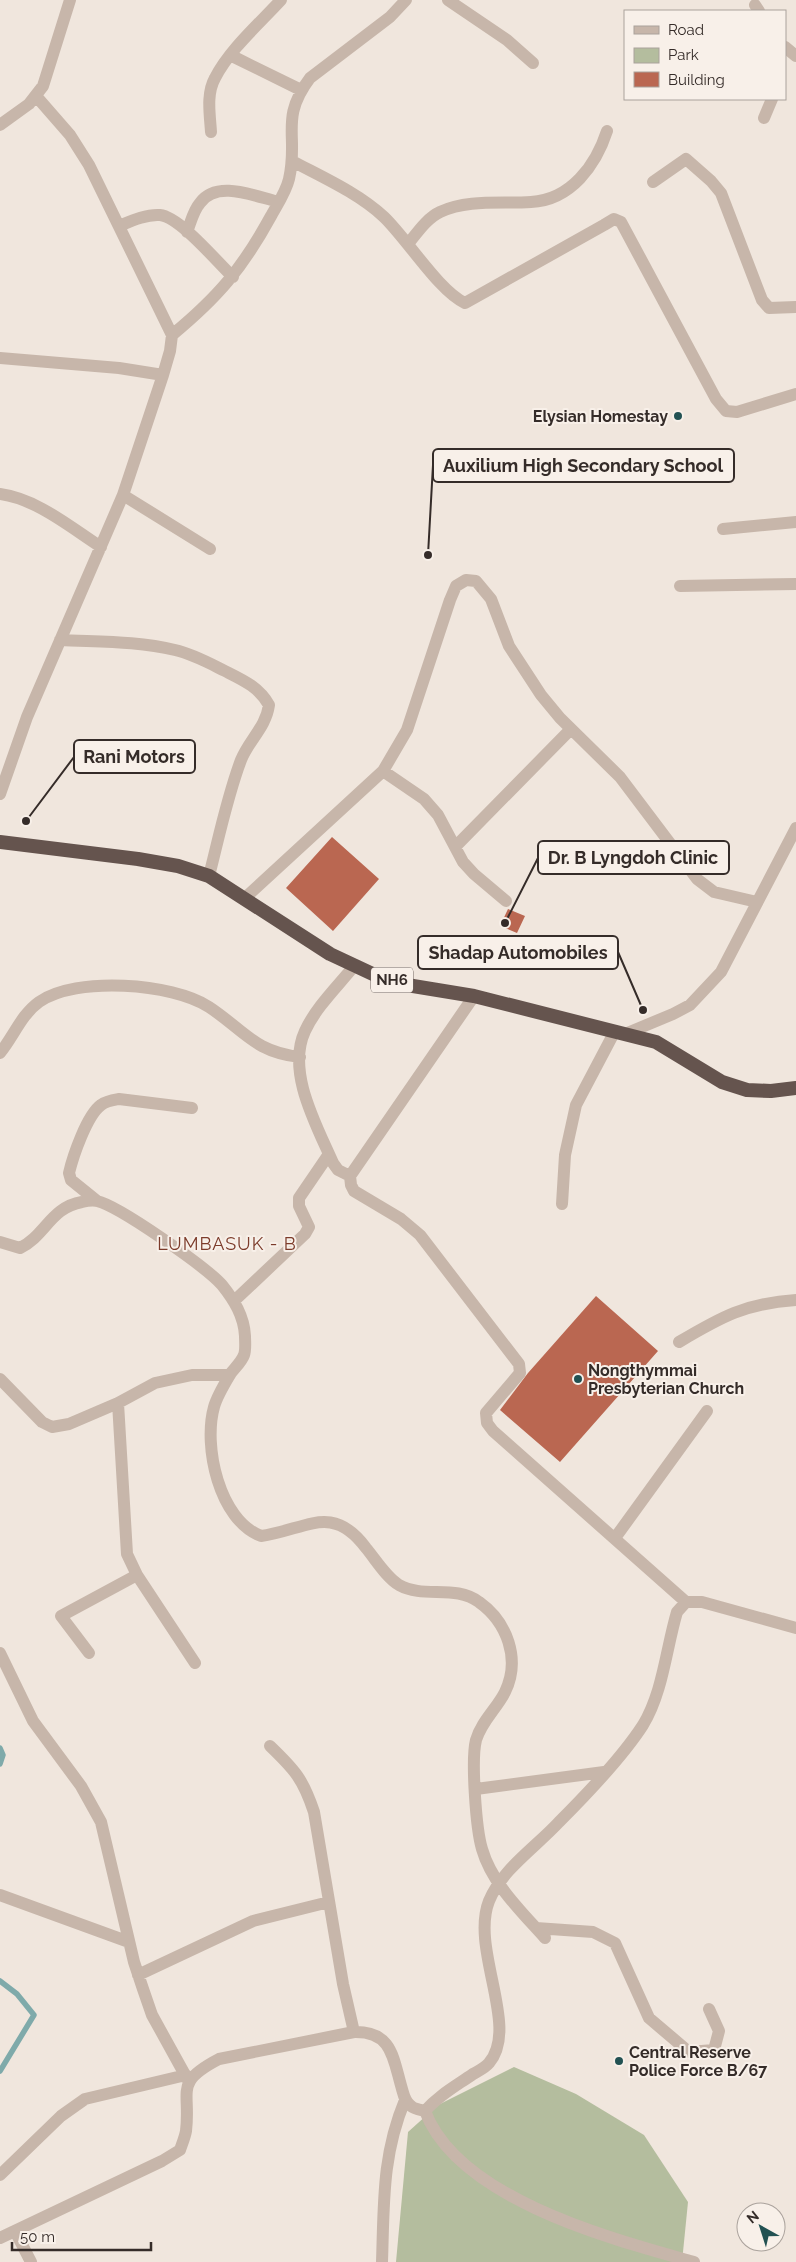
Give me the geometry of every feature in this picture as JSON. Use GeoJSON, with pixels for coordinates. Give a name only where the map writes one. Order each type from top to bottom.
{"type":"FeatureCollection","features":[{"type":"Feature","properties":{"kind":"highway","name":"NH6"},"geometry":{"type":"LineString","coordinates":[[0,842],[138,859],[178,866],[209,876],[330,954],[377,976],[413,986],[474,996],[656,1042],[698,1069],[738,1088],[771,1091],[796,1088]]}},
{"type":"Feature","properties":{"kind":"street"},"geometry":{"type":"LineString","coordinates":[[0,126],[29,104],[43,86],[70,0]]}},
{"type":"Feature","properties":{"kind":"street"},"geometry":{"type":"LineString","coordinates":[[211,132],[211,92],[214,78],[281,0]]}},
{"type":"Feature","properties":{"kind":"street"},"geometry":{"type":"LineString","coordinates":[[172,335],[207,305],[233,277],[256,243],[279,202],[288,182],[292,162],[291,124],[293,107],[301,90],[310,78],[390,17],[406,0]]}},
{"type":"Feature","properties":{"kind":"street"},"geometry":{"type":"LineString","coordinates":[[448,0],[507,40],[533,63]]}},
{"type":"Feature","properties":{"kind":"street"},"geometry":{"type":"LineString","coordinates":[[232,56],[301,90]]}},
{"type":"Feature","properties":{"kind":"street"},"geometry":{"type":"LineString","coordinates":[[0,794],[27,718],[123,495],[163,375],[170,351],[172,335],[88,165],[70,135],[36,96]]}},
{"type":"Feature","properties":{"kind":"street"},"geometry":{"type":"LineString","coordinates":[[764,118],[772,100]]}},
{"type":"Feature","properties":{"kind":"street"},"geometry":{"type":"LineString","coordinates":[[408,244],[427,222],[438,213],[452,208],[478,203],[534,202],[564,191],[588,171],[607,131]]}},
{"type":"Feature","properties":{"kind":"street"},"geometry":{"type":"LineString","coordinates":[[654,182],[686,159],[711,181],[720,193],[762,300],[769,308],[796,307]]}},
{"type":"Feature","properties":{"kind":"street"},"geometry":{"type":"LineString","coordinates":[[292,162],[366,202],[385,218],[449,292],[465,303],[604,225],[614,220],[621,222],[716,399],[726,411],[737,412],[796,394]]}},
{"type":"Feature","properties":{"kind":"street"},"geometry":{"type":"LineString","coordinates":[[187,232],[200,203],[206,196],[216,192],[233,191],[279,202]]}},
{"type":"Feature","properties":{"kind":"street"},"geometry":{"type":"LineString","coordinates":[[119,226],[147,216],[161,215],[177,222],[233,277]]}},
{"type":"Feature","properties":{"kind":"street"},"geometry":{"type":"LineString","coordinates":[[0,358],[119,368],[163,375]]}},
{"type":"Feature","properties":{"kind":"street"},"geometry":{"type":"LineString","coordinates":[[0,494],[34,504],[101,547]]}},
{"type":"Feature","properties":{"kind":"street"},"geometry":{"type":"LineString","coordinates":[[123,495],[210,549]]}},
{"type":"Feature","properties":{"kind":"street"},"geometry":{"type":"LineString","coordinates":[[723,529],[796,522]]}},
{"type":"Feature","properties":{"kind":"street"},"geometry":{"type":"LineString","coordinates":[[245,898],[383,771],[407,730],[456,586],[466,580],[476,582],[491,599],[509,646],[541,695],[571,729],[625,784],[704,887],[714,892],[756,902]]}},
{"type":"Feature","properties":{"kind":"street"},"geometry":{"type":"LineString","coordinates":[[680,586],[796,584]]}},
{"type":"Feature","properties":{"kind":"street"},"geometry":{"type":"LineString","coordinates":[[60,640],[136,644],[176,650],[199,658],[241,679],[262,693],[269,705],[267,719],[242,757],[235,776],[209,876]]}},
{"type":"Feature","properties":{"kind":"street"},"geometry":{"type":"LineString","coordinates":[[455,847],[571,729]]}},
{"type":"Feature","properties":{"kind":"street"},"geometry":{"type":"LineString","coordinates":[[383,771],[424,799],[438,815],[455,847],[474,874],[506,901]]}},
{"type":"Feature","properties":{"kind":"street"},"geometry":{"type":"LineString","coordinates":[[562,1204],[565,1155],[576,1105],[620,1032],[673,1014],[690,1005],[721,972],[756,902],[780,862],[796,828]]}},
{"type":"Feature","properties":{"kind":"street"},"geometry":{"type":"LineString","coordinates":[[350,1176],[338,1170],[304,1096],[300,1057],[304,1032],[311,1020],[354,966]]}},
{"type":"Feature","properties":{"kind":"street"},"geometry":{"type":"LineString","coordinates":[[0,1053],[26,1013],[41,1001],[60,992],[116,986],[157,988],[194,999],[209,1007],[261,1046],[283,1055],[300,1057]]}},
{"type":"Feature","properties":{"kind":"street"},"geometry":{"type":"LineString","coordinates":[[474,996],[350,1176],[354,1191],[401,1219],[420,1235],[519,1364],[520,1373],[486,1413],[490,1427],[686,1602],[702,1602],[796,1628]]}},
{"type":"Feature","properties":{"kind":"street"},"geometry":{"type":"LineString","coordinates":[[192,1108],[119,1099],[109,1100],[92,1115],[69,1173],[70,1180],[97,1201],[117,1210],[187,1256],[221,1284],[234,1301],[243,1319],[245,1336],[244,1355],[230,1375],[214,1406],[210,1428],[210,1448],[225,1500],[246,1528],[261,1536],[310,1523],[325,1521],[340,1523],[363,1543],[397,1583],[409,1590],[469,1596],[495,1615],[506,1632],[512,1651],[511,1673],[505,1692],[480,1731],[476,1741],[476,1789],[481,1848],[486,1863],[498,1883],[545,1938]]}},
{"type":"Feature","properties":{"kind":"street"},"geometry":{"type":"LineString","coordinates":[[234,1301],[305,1234],[309,1227],[299,1206],[299,1198],[329,1154]]}},
{"type":"Feature","properties":{"kind":"street"},"geometry":{"type":"LineString","coordinates":[[0,1242],[20,1248],[33,1242],[48,1221],[60,1210],[81,1202],[97,1201]]}},
{"type":"Feature","properties":{"kind":"street"},"geometry":{"type":"LineString","coordinates":[[679,1342],[716,1320],[750,1306],[796,1300]]}},
{"type":"Feature","properties":{"kind":"street"},"geometry":{"type":"LineString","coordinates":[[0,1379],[42,1422],[52,1427],[69,1424],[118,1403],[155,1383],[177,1377],[230,1375]]}},
{"type":"Feature","properties":{"kind":"street"},"geometry":{"type":"LineString","coordinates":[[118,1403],[124,1533],[127,1554],[137,1574],[195,1663]]}},
{"type":"Feature","properties":{"kind":"street"},"geometry":{"type":"LineString","coordinates":[[615,1538],[707,1411]]}},
{"type":"Feature","properties":{"kind":"street"},"geometry":{"type":"LineString","coordinates":[[89,1653],[61,1616],[137,1574]]}},
{"type":"Feature","properties":{"kind":"street"},"geometry":{"type":"LineString","coordinates":[[425,2111],[436,2099],[488,2064],[498,2048],[500,2032],[485,1942],[485,1920],[489,1902],[498,1883],[560,1822],[627,1746],[644,1723],[656,1698],[676,1612],[686,1602]]}},
{"type":"Feature","properties":{"kind":"street"},"geometry":{"type":"LineString","coordinates":[[0,1653],[33,1721],[81,1786],[101,1822],[138,1975],[152,2015],[187,2078],[185,2096],[186,2131],[180,2150],[162,2161],[0,2238]]}},
{"type":"Feature","properties":{"kind":"street"},"geometry":{"type":"LineString","coordinates":[[270,1746],[296,1771],[306,1789],[314,1812],[354,2032]]}},
{"type":"Feature","properties":{"kind":"street"},"geometry":{"type":"LineString","coordinates":[[476,1789],[604,1772]]}},
{"type":"Feature","properties":{"kind":"street"},"geometry":{"type":"LineString","coordinates":[[0,1895],[129,1942]]}},
{"type":"Feature","properties":{"kind":"street"},"geometry":{"type":"LineString","coordinates":[[138,1975],[253,1921],[329,1902]]}},
{"type":"Feature","properties":{"kind":"street"},"geometry":{"type":"LineString","coordinates":[[536,1928],[593,1932],[615,1943],[649,2018],[689,2052],[714,2050],[719,2031],[709,2009]]}},
{"type":"Feature","properties":{"kind":"street"},"geometry":{"type":"LineString","coordinates":[[0,2175],[61,2116],[85,2099],[187,2078],[219,2059],[354,2032],[367,2032],[380,2036],[390,2046],[405,2100],[412,2107],[425,2111],[432,2127],[445,2145],[468,2166],[495,2185],[539,2211],[584,2230],[694,2262]]}},
{"type":"Feature","properties":{"kind":"street"},"geometry":{"type":"LineString","coordinates":[[382,2262],[388,2154],[397,2119],[405,2100]]}},
{"type":"Feature","properties":{"kind":"street"},"geometry":{"type":"LineString","coordinates":[[15,2231],[31,2262]]}},
{"type":"Feature","properties":{"kind":"green space"},"geometry":{"type":"Polygon","coordinates":[[[514,2067],[576,2094],[644,2135],[688,2202],[682,2262],[396,2262],[408,2132],[438,2105],[514,2067]]]}},
{"type":"Feature","properties":{"kind":"building"},"geometry":{"type":"Polygon","coordinates":[[[332,837],[379,879],[333,931],[286,888],[332,837]]]}},
{"type":"Feature","properties":{"kind":"building"},"geometry":{"type":"Polygon","coordinates":[[[508,909],[525,916],[517,933],[500,926],[508,909]]]}},
{"type":"Feature","properties":{"kind":"building","name":"Nongthymmai Presbyterian Church"},"geometry":{"type":"Polygon","coordinates":[[[596,1296],[658,1351],[560,1462],[500,1410],[528,1373],[596,1296]]]}},
{"type":"Feature","properties":{"kind":"waterway"},"geometry":{"type":"LineString","coordinates":[[0,1748],[3,1755],[0,1764]]}},
{"type":"Feature","properties":{"kind":"waterway"},"geometry":{"type":"LineString","coordinates":[[0,1981],[17,1994],[34,2015],[0,2071]]}},
{"type":"Feature","properties":{"kind":"place","name":"Elysian Homestay"},"geometry":{"type":"Point","coordinates":[678,416]}},
{"type":"Feature","properties":{"kind":"place","name":"Auxilium High Secondary School"},"geometry":{"type":"Point","coordinates":[428,555]}},
{"type":"Feature","properties":{"kind":"place","name":"Rani Motors"},"geometry":{"type":"Point","coordinates":[26,821]}},
{"type":"Feature","properties":{"kind":"place","name":"Dr. B Lyngdoh Clinic"},"geometry":{"type":"Point","coordinates":[505,923]}},
{"type":"Feature","properties":{"kind":"place","name":"Shadap Automobiles"},"geometry":{"type":"Point","coordinates":[643,1010]}},
{"type":"Feature","properties":{"kind":"place","name":"Nongthymmai Presbyterian Church"},"geometry":{"type":"Point","coordinates":[578,1379]}},
{"type":"Feature","properties":{"kind":"place","name":"Central Reserve Police Force B/67"},"geometry":{"type":"Point","coordinates":[619,2061]}},
{"type":"Feature","properties":{"kind":"district","name":"LUMBASUK - B"},"geometry":{"type":"Point","coordinates":[227,1244]}}]}
